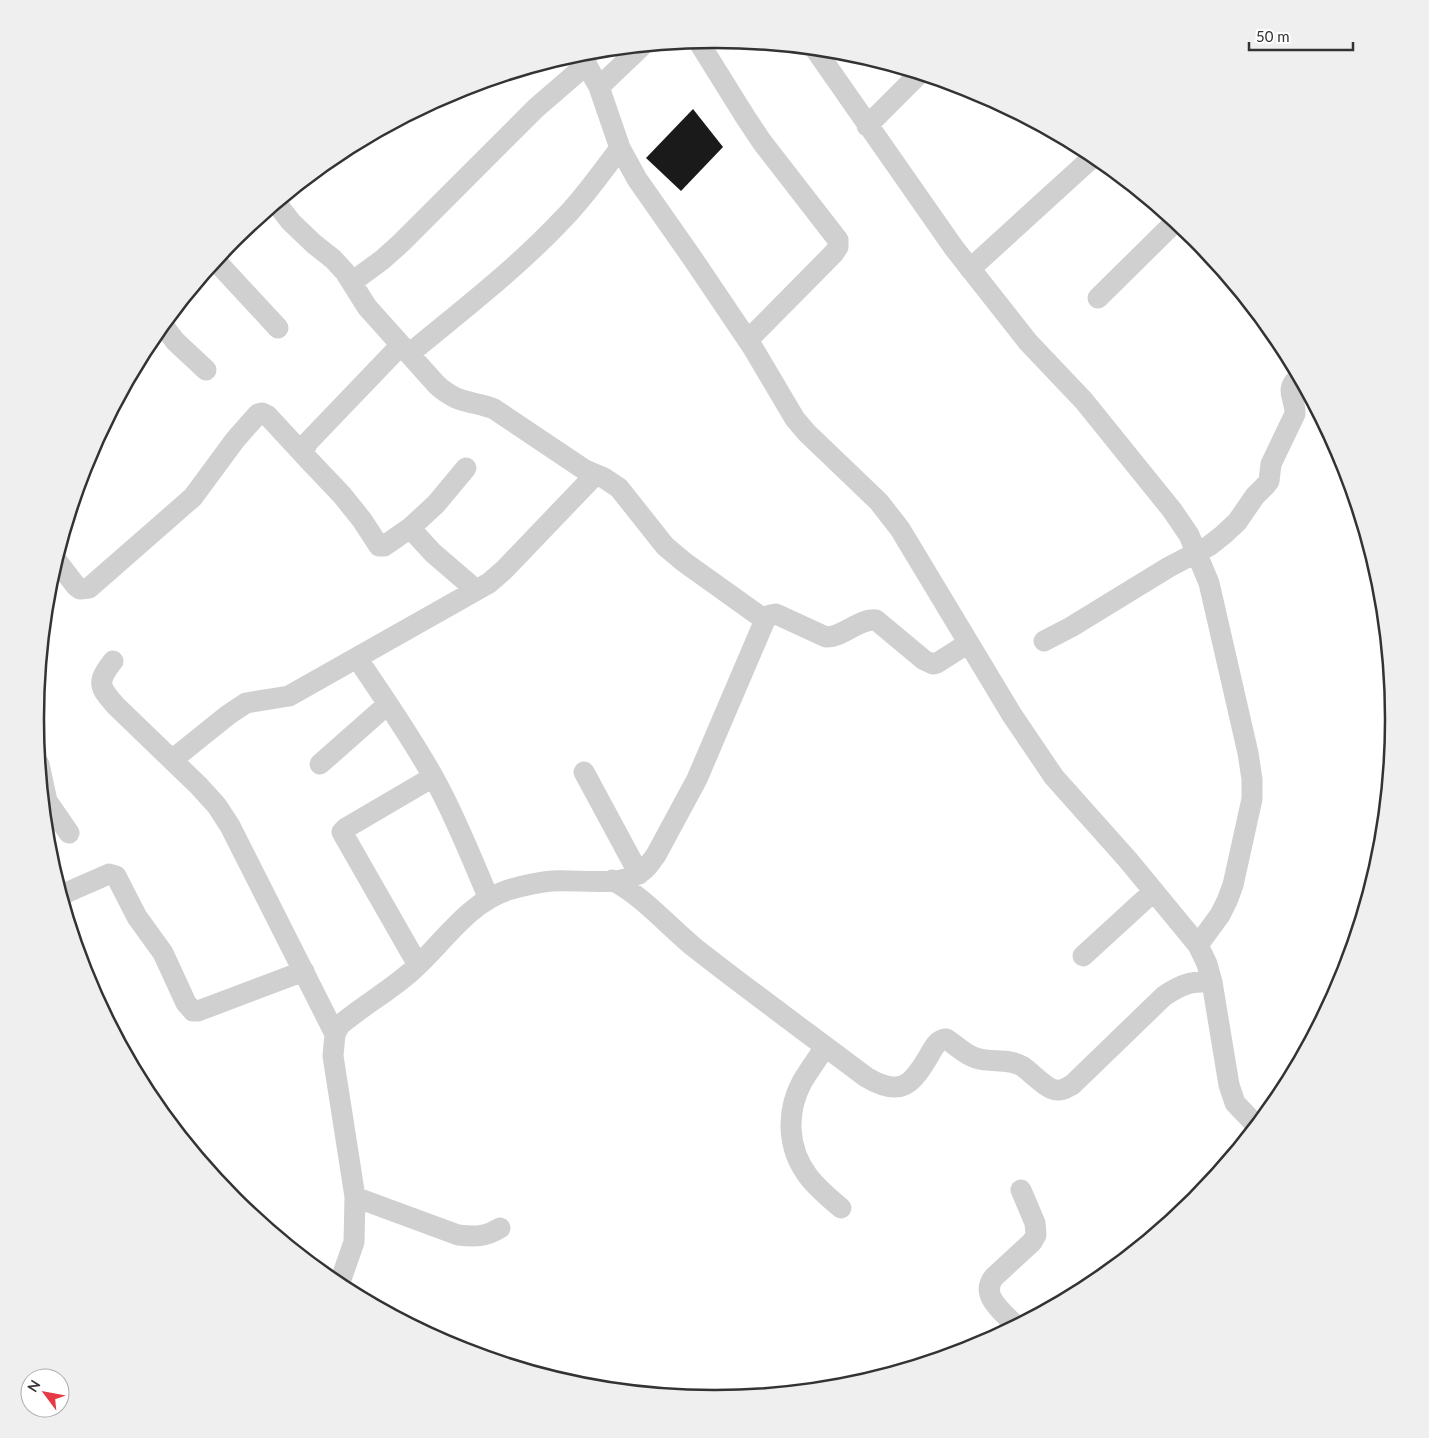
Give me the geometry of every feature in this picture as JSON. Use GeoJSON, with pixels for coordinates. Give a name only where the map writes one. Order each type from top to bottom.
{"type":"FeatureCollection","features":[{"type":"Feature","properties":{"kind":"street"},"geometry":{"type":"LineString","coordinates":[[703,49],[751,126],[838,240],[838,246],[834,253],[748,340]]}},
{"type":"Feature","properties":{"kind":"street"},"geometry":{"type":"LineString","coordinates":[[599,87],[635,53]]}},
{"type":"Feature","properties":{"kind":"street"},"geometry":{"type":"LineString","coordinates":[[820,57],[867,126],[970,269],[1028,342],[1084,401],[1172,510],[1190,535],[1198,552],[1209,583],[1252,779],[1252,799],[1227,901],[1198,945]]}},
{"type":"Feature","properties":{"kind":"street"},"geometry":{"type":"LineString","coordinates":[[585,61],[599,87],[620,148],[637,180],[748,340],[795,419],[878,502],[900,529],[967,644],[1054,777],[1154,891],[1198,945],[1208,964],[1212,982],[1229,1085],[1235,1103],[1252,1120]]}},
{"type":"Feature","properties":{"kind":"street"},"geometry":{"type":"LineString","coordinates":[[352,282],[401,243],[581,62]]}},
{"type":"Feature","properties":{"kind":"street"},"geometry":{"type":"LineString","coordinates":[[867,126],[914,79]]}},
{"type":"Feature","properties":{"kind":"street"},"geometry":{"type":"LineString","coordinates":[[304,455],[308,442],[405,350],[507,272],[556,226],[592,185],[620,148]]}},
{"type":"Feature","properties":{"kind":"street"},"geometry":{"type":"LineString","coordinates":[[970,269],[1088,162]]}},
{"type":"Feature","properties":{"kind":"street"},"geometry":{"type":"LineString","coordinates":[[280,208],[291,222],[333,259],[352,282],[367,306],[447,394],[494,409],[595,475],[619,488],[665,546],[684,562],[765,620]]}},
{"type":"Feature","properties":{"kind":"street"},"geometry":{"type":"LineString","coordinates":[[1098,298],[1169,227]]}},
{"type":"Feature","properties":{"kind":"street"},"geometry":{"type":"LineString","coordinates":[[220,266],[278,328]]}},
{"type":"Feature","properties":{"kind":"street"},"geometry":{"type":"LineString","coordinates":[[168,331],[175,341],[206,370]]}},
{"type":"Feature","properties":{"kind":"street"},"geometry":{"type":"LineString","coordinates":[[1044,641],[1071,627],[1169,567],[1209,546],[1237,522],[1269,480],[1271,464],[1295,414],[1296,409],[1290,390],[1294,382]]}},
{"type":"Feature","properties":{"kind":"street"},"geometry":{"type":"LineString","coordinates":[[62,567],[80,590],[89,588],[193,497],[235,440],[258,414],[262,413],[268,416],[342,495],[362,520],[379,546],[384,546],[410,528],[436,504],[466,468]]}},
{"type":"Feature","properties":{"kind":"street"},"geometry":{"type":"LineString","coordinates":[[172,760],[228,714],[246,703],[289,696],[476,590],[504,570],[595,475]]}},
{"type":"Feature","properties":{"kind":"street"},"geometry":{"type":"LineString","coordinates":[[410,528],[433,552],[476,590]]}},
{"type":"Feature","properties":{"kind":"street"},"geometry":{"type":"LineString","coordinates":[[343,1277],[354,1242],[355,1197],[333,1062],[335,1034],[340,1025],[387,991],[418,965],[474,910],[489,898],[530,884],[552,881],[629,878],[639,874],[649,865],[697,779],[765,620],[770,615],[776,614],[826,637],[835,637],[869,619],[876,620],[924,660],[933,664],[967,644]]}},
{"type":"Feature","properties":{"kind":"street"},"geometry":{"type":"LineString","coordinates":[[358,658],[433,777],[452,814],[489,898]]}},
{"type":"Feature","properties":{"kind":"street"},"geometry":{"type":"LineString","coordinates":[[113,661],[103,674],[101,682],[103,690],[116,706],[216,806],[230,826],[335,1034]]}},
{"type":"Feature","properties":{"kind":"street"},"geometry":{"type":"LineString","coordinates":[[320,764],[388,704]]}},
{"type":"Feature","properties":{"kind":"street"},"geometry":{"type":"LineString","coordinates":[[584,772],[639,874]]}},
{"type":"Feature","properties":{"kind":"street"},"geometry":{"type":"LineString","coordinates":[[418,965],[342,832],[433,777]]}},
{"type":"Feature","properties":{"kind":"street"},"geometry":{"type":"LineString","coordinates":[[49,804],[68,833]]}},
{"type":"Feature","properties":{"kind":"street"},"geometry":{"type":"LineString","coordinates":[[67,892],[109,874],[116,876],[137,917],[163,953],[186,1003],[193,1011],[198,1011],[304,971]]}},
{"type":"Feature","properties":{"kind":"street"},"geometry":{"type":"LineString","coordinates":[[612,880],[630,890],[687,941],[825,1047],[881,1086],[895,1088],[907,1084],[919,1073],[936,1044],[941,1039],[946,1038],[973,1058],[986,1061],[1013,1062],[1022,1066],[1051,1088],[1057,1090],[1064,1089],[1072,1085],[1164,996],[1179,986],[1194,981],[1212,982]]}},
{"type":"Feature","properties":{"kind":"street"},"geometry":{"type":"LineString","coordinates":[[1083,956],[1154,891]]}},
{"type":"Feature","properties":{"kind":"street"},"geometry":{"type":"LineString","coordinates":[[825,1047],[802,1082],[794,1101],[790,1120],[792,1141],[799,1161],[807,1175],[816,1186],[841,1208]]}},
{"type":"Feature","properties":{"kind":"street"},"geometry":{"type":"LineString","coordinates":[[1011,1321],[993,1301],[988,1289],[994,1277],[1032,1242],[1036,1235],[1035,1223],[1021,1190]]}},
{"type":"Feature","properties":{"kind":"street"},"geometry":{"type":"LineString","coordinates":[[355,1197],[458,1235],[475,1236],[488,1234],[500,1228]]}},
{"type":"Feature","properties":{"kind":"building"},"geometry":{"type":"Polygon","coordinates":[[[693,109],[723,147],[681,191],[646,158],[693,109]]]}}]}
